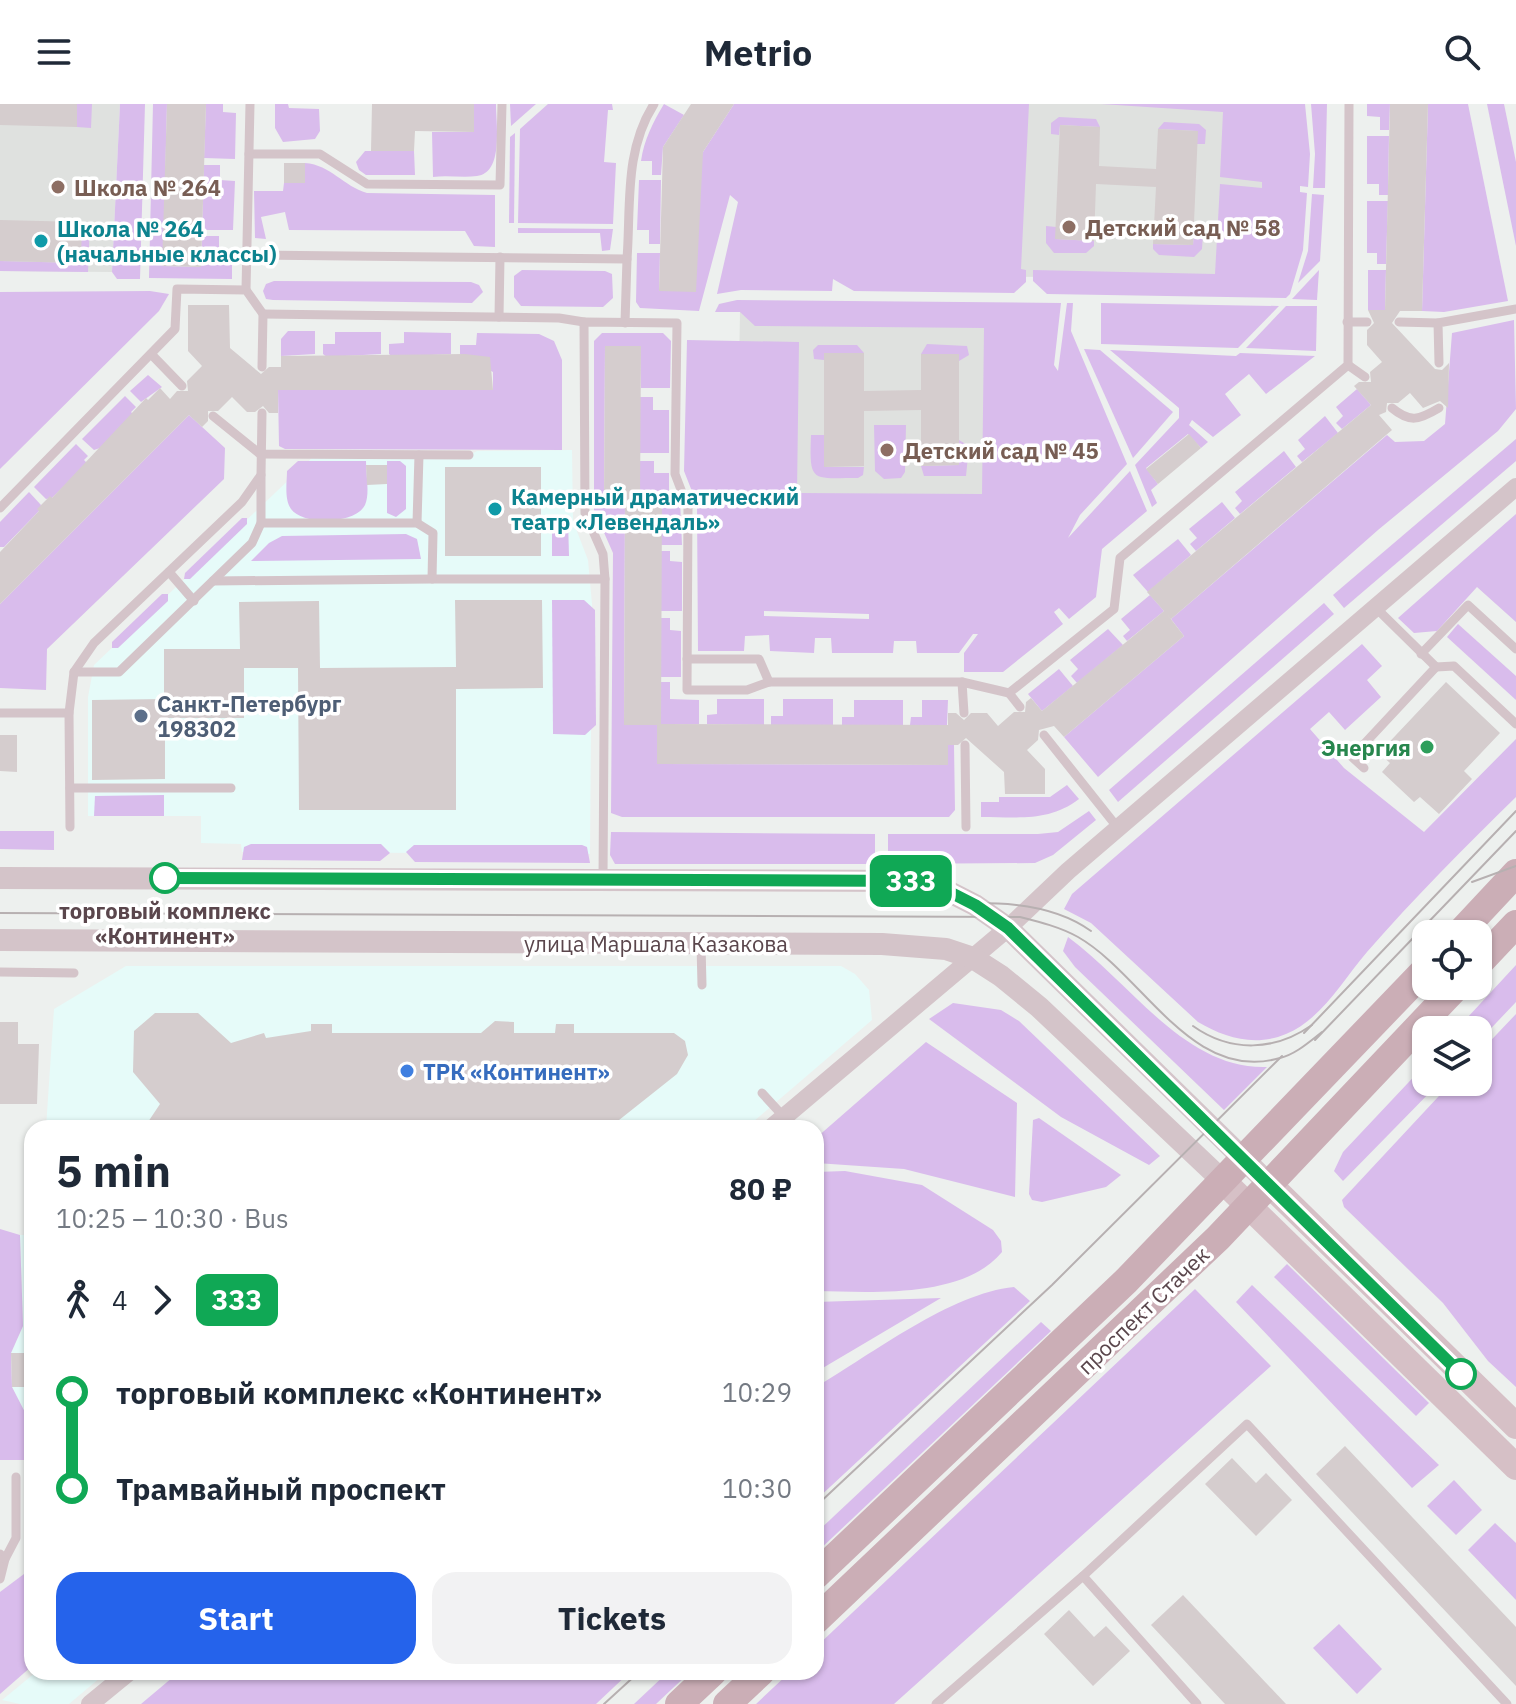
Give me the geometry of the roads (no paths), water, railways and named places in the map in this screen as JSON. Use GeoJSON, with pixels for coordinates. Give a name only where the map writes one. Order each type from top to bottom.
{"type":"FeatureCollection","features":[{"type":"Feature","properties":{"kind":"main road"},"geometry":{"type":"LineString","coordinates":[[1472,920],[1516,873]]}},
{"type":"Feature","properties":{"kind":"main road"},"geometry":{"type":"LineString","coordinates":[[1492,949],[1516,924]]}},
{"type":"Feature","properties":{"kind":"main road","name":"проспект Стачек"},"geometry":{"type":"LineString","coordinates":[[824,1567],[1126,1281],[1412,984]]}},
{"type":"Feature","properties":{"kind":"main road","name":"проспект Стачек"},"geometry":{"type":"LineString","coordinates":[[824,1612],[1249,1207],[1444,1000]]}},
{"type":"Feature","properties":{"kind":"main road"},"geometry":{"type":"LineString","coordinates":[[1224,1182],[1516,1467]]}},
{"type":"Feature","properties":{"kind":"main road"},"geometry":{"type":"LineString","coordinates":[[1270,1185],[1516,1426]]}},
{"type":"Feature","properties":{"kind":"main road"},"geometry":{"type":"LineString","coordinates":[[679,1704],[704,1680]]}},
{"type":"Feature","properties":{"kind":"main road"},"geometry":{"type":"LineString","coordinates":[[727,1704],[752,1680]]}},
{"type":"Feature","properties":{"kind":"street"},"geometry":{"type":"LineString","coordinates":[[780,1120],[1008,928],[1118,828],[1516,487]]}},
{"type":"Feature","properties":{"kind":"street"},"geometry":{"type":"LineString","coordinates":[[0,878],[928,881],[975,905],[1008,928],[1270,1185]]}},
{"type":"Feature","properties":{"kind":"street","name":"улица Маршала Казакова"},"geometry":{"type":"LineString","coordinates":[[0,940],[913,944],[946,949],[973,958],[1039,1007],[1224,1182]]}},
{"type":"Feature","properties":{"kind":"street"},"geometry":{"type":"LineString","coordinates":[[90,1704],[119,1680]]}},
{"type":"Feature","properties":{"kind":"lane"},"geometry":{"type":"LineString","coordinates":[[250,104],[246,290],[263,314],[262,367]]}},
{"type":"Feature","properties":{"kind":"lane"},"geometry":{"type":"LineString","coordinates":[[249,154],[320,154],[367,184],[500,185],[502,104]]}},
{"type":"Feature","properties":{"kind":"lane"},"geometry":{"type":"LineString","coordinates":[[625,323],[633,154],[642,123],[654,104]]}},
{"type":"Feature","properties":{"kind":"lane"},"geometry":{"type":"LineString","coordinates":[[1348,365],[1349,104]]}},
{"type":"Feature","properties":{"kind":"lane"},"geometry":{"type":"LineString","coordinates":[[247,255],[627,259]]}},
{"type":"Feature","properties":{"kind":"lane"},"geometry":{"type":"LineString","coordinates":[[499,317],[500,257]]}},
{"type":"Feature","properties":{"kind":"lane"},"geometry":{"type":"LineString","coordinates":[[0,508],[175,329],[177,289],[246,290]]}},
{"type":"Feature","properties":{"kind":"lane"},"geometry":{"type":"LineString","coordinates":[[1399,322],[1438,323],[1516,309]]}},
{"type":"Feature","properties":{"kind":"lane"},"geometry":{"type":"LineString","coordinates":[[263,314],[559,318],[584,322],[677,323],[675,474],[688,508],[687,690],[747,690],[769,682],[962,682],[1009,693],[1020,707]]}},
{"type":"Feature","properties":{"kind":"lane"},"geometry":{"type":"LineString","coordinates":[[584,322],[585,513],[603,554],[605,579],[603,880]]}},
{"type":"Feature","properties":{"kind":"lane"},"geometry":{"type":"LineString","coordinates":[[1347,322],[1367,322]]}},
{"type":"Feature","properties":{"kind":"lane"},"geometry":{"type":"LineString","coordinates":[[1438,323],[1439,363]]}},
{"type":"Feature","properties":{"kind":"lane"},"geometry":{"type":"LineString","coordinates":[[151,354],[182,386]]}},
{"type":"Feature","properties":{"kind":"lane"},"geometry":{"type":"LineString","coordinates":[[1348,365],[1365,377]]}},
{"type":"Feature","properties":{"kind":"lane"},"geometry":{"type":"LineString","coordinates":[[1009,693],[1114,609],[1120,558],[1348,365]]}},
{"type":"Feature","properties":{"kind":"lane"},"geometry":{"type":"LineString","coordinates":[[1392,408],[1405,418],[1419,420],[1439,408]]}},
{"type":"Feature","properties":{"kind":"lane"},"geometry":{"type":"LineString","coordinates":[[74,672],[119,672],[252,543],[261,523],[262,413]]}},
{"type":"Feature","properties":{"kind":"lane"},"geometry":{"type":"LineString","coordinates":[[213,416],[260,454],[469,455]]}},
{"type":"Feature","properties":{"kind":"lane"},"geometry":{"type":"LineString","coordinates":[[417,523],[419,455]]}},
{"type":"Feature","properties":{"kind":"lane"},"geometry":{"type":"LineString","coordinates":[[70,827],[69,713],[74,672],[94,643],[242,502],[261,475]]}},
{"type":"Feature","properties":{"kind":"lane"},"geometry":{"type":"LineString","coordinates":[[261,523],[417,523],[433,533],[432,579]]}},
{"type":"Feature","properties":{"kind":"lane"},"geometry":{"type":"LineString","coordinates":[[169,572],[194,601]]}},
{"type":"Feature","properties":{"kind":"lane"},"geometry":{"type":"LineString","coordinates":[[213,581],[605,579]]}},
{"type":"Feature","properties":{"kind":"lane"},"geometry":{"type":"LineString","coordinates":[[1421,654],[1468,605],[1516,649]]}},
{"type":"Feature","properties":{"kind":"lane"},"geometry":{"type":"LineString","coordinates":[[1375,607],[1436,667]]}},
{"type":"Feature","properties":{"kind":"lane"},"geometry":{"type":"LineString","coordinates":[[687,659],[759,659],[769,682]]}},
{"type":"Feature","properties":{"kind":"lane"},"geometry":{"type":"LineString","coordinates":[[1364,768],[1352,757],[1436,667],[1454,666],[1516,724]]}},
{"type":"Feature","properties":{"kind":"lane"},"geometry":{"type":"LineString","coordinates":[[962,682],[964,713]]}},
{"type":"Feature","properties":{"kind":"lane"},"geometry":{"type":"LineString","coordinates":[[0,713],[69,713]]}},
{"type":"Feature","properties":{"kind":"lane"},"geometry":{"type":"LineString","coordinates":[[1044,735],[1118,828]]}},
{"type":"Feature","properties":{"kind":"lane"},"geometry":{"type":"LineString","coordinates":[[965,745],[966,827]]}},
{"type":"Feature","properties":{"kind":"lane"},"geometry":{"type":"LineString","coordinates":[[70,788],[231,788]]}},
{"type":"Feature","properties":{"kind":"lane"},"geometry":{"type":"LineString","coordinates":[[701,943],[702,985]]}},
{"type":"Feature","properties":{"kind":"lane"},"geometry":{"type":"LineString","coordinates":[[0,972],[74,973]]}},
{"type":"Feature","properties":{"kind":"lane"},"geometry":{"type":"LineString","coordinates":[[762,1093],[777,1120]]}},
{"type":"Feature","properties":{"kind":"lane"},"geometry":{"type":"LineString","coordinates":[[936,1704],[1083,1576],[1247,1424],[1507,1704]]}},
{"type":"Feature","properties":{"kind":"lane"},"geometry":{"type":"LineString","coordinates":[[0,1579],[2,1556],[16,1538],[16,1477]]}},
{"type":"Feature","properties":{"kind":"lane"},"geometry":{"type":"LineString","coordinates":[[1083,1576],[1197,1704]]}},
{"type":"Feature","properties":{"kind":"tram line"},"geometry":{"type":"LineString","coordinates":[[1304,1033],[1516,811]]}},
{"type":"Feature","properties":{"kind":"tram line"},"geometry":{"type":"LineString","coordinates":[[1315,1040],[1516,831]]}},
{"type":"Feature","properties":{"kind":"tram line"},"geometry":{"type":"LineString","coordinates":[[1472,882],[1516,866]]}},
{"type":"Feature","properties":{"kind":"tram line"},"geometry":{"type":"LineString","coordinates":[[896,905],[996,903],[1022,906],[1046,910],[1091,931]]}},
{"type":"Feature","properties":{"kind":"tram line"},"geometry":{"type":"LineString","coordinates":[[0,913],[1020,917],[1078,937],[1102,954],[1170,1021],[1195,1041],[1220,1055],[1249,1062],[1280,1058],[1297,1051],[1322,1032]]}},
{"type":"Feature","properties":{"kind":"tram line"},"geometry":{"type":"LineString","coordinates":[[1193,1026],[1222,1041],[1253,1045],[1283,1040],[1312,1025]]}},
{"type":"Feature","properties":{"kind":"tram line"},"geometry":{"type":"LineString","coordinates":[[824,1499],[1052,1285],[1282,1056]]}},
{"type":"Feature","properties":{"kind":"tram line"},"geometry":{"type":"LineString","coordinates":[[604,1704],[630,1680]]}},
{"type":"Feature","properties":{"kind":"place","name":"Школа № 264"},"geometry":{"type":"Point","coordinates":[58,187]}},
{"type":"Feature","properties":{"kind":"place","name":"Детский сад № 58"},"geometry":{"type":"Point","coordinates":[1069,227]}},
{"type":"Feature","properties":{"kind":"place","name":"Школа № 264 (начальные классы)"},"geometry":{"type":"Point","coordinates":[41,241]}},
{"type":"Feature","properties":{"kind":"place","name":"Детский сад № 45"},"geometry":{"type":"Point","coordinates":[887,450]}},
{"type":"Feature","properties":{"kind":"place","name":"Камерный драматический театр «Левендаль»"},"geometry":{"type":"Point","coordinates":[495,509]}},
{"type":"Feature","properties":{"kind":"place","name":"Санкт-Петербург 198302"},"geometry":{"type":"Point","coordinates":[141,716]}},
{"type":"Feature","properties":{"kind":"place","name":"Энергия"},"geometry":{"type":"Point","coordinates":[1427,747]}},
{"type":"Feature","properties":{"kind":"place","name":"торговый комплекс «Континент»"},"geometry":{"type":"Point","coordinates":[165,878]}},
{"type":"Feature","properties":{"kind":"place","name":"ТРК «Континент»"},"geometry":{"type":"Point","coordinates":[407,1071]}}]}
